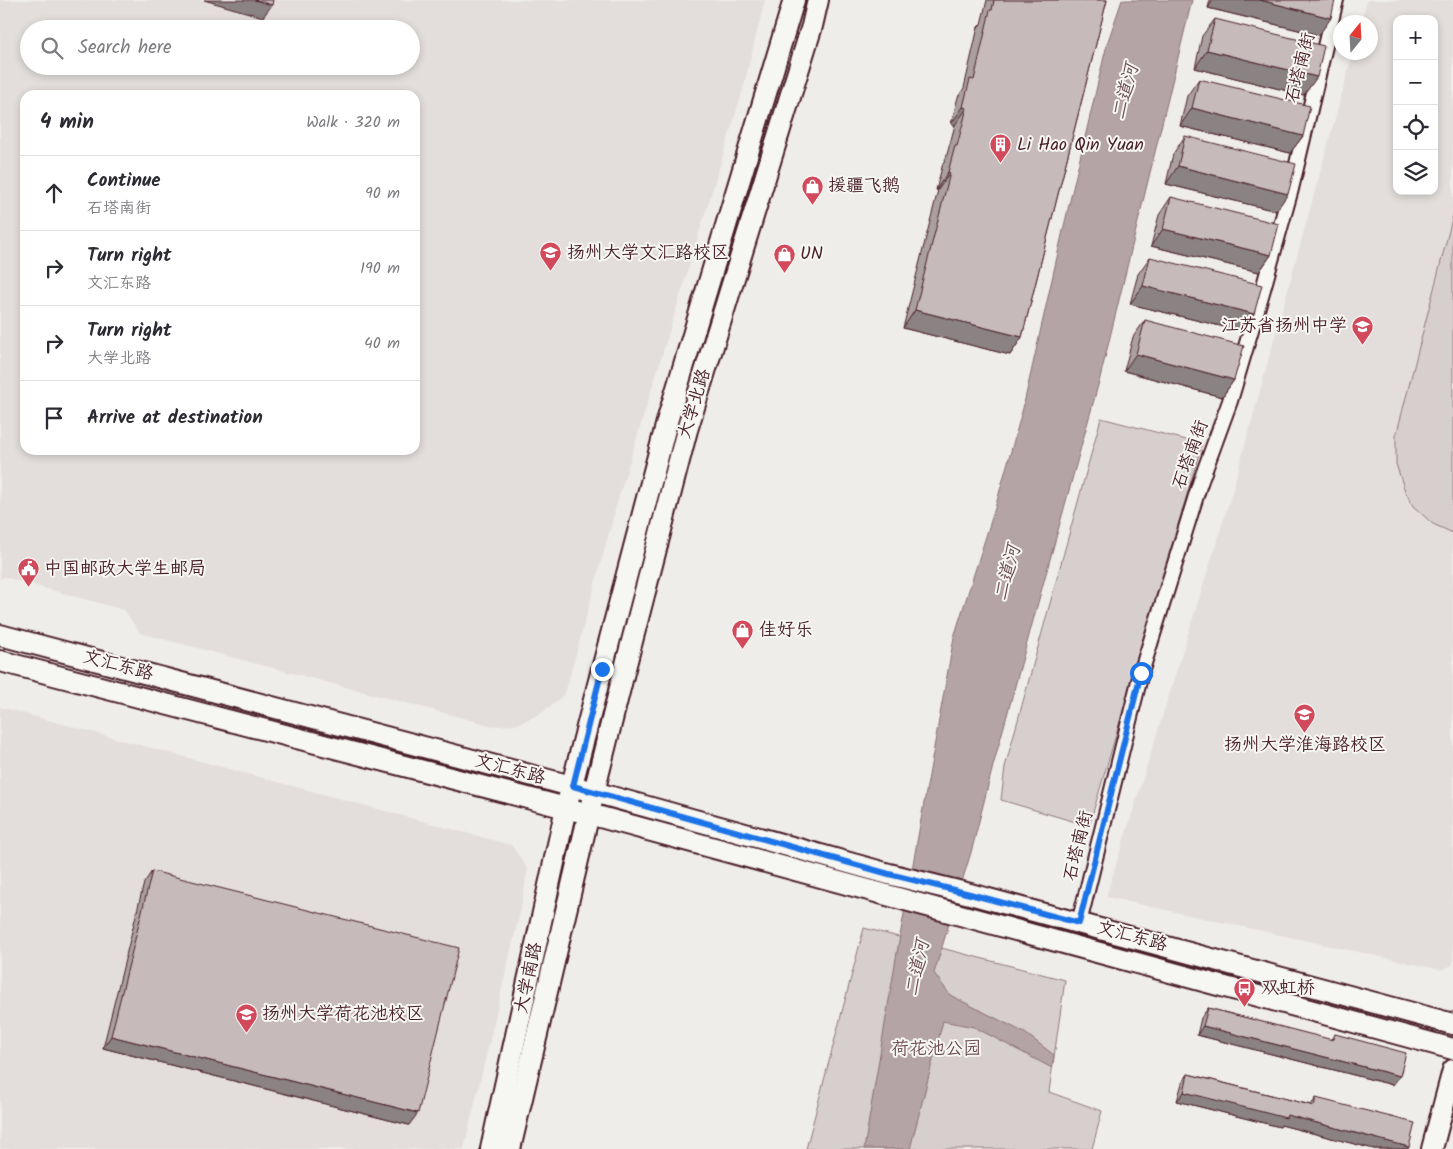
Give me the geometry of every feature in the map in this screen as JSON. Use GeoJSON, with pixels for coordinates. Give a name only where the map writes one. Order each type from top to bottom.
{"type":"FeatureCollection","features":[{"type":"Feature","properties":{"kind":"main road","name":"大学北路"},"geometry":{"type":"LineString","coordinates":[[566,808],[668,418],[794,0]]}},
{"type":"Feature","properties":{"kind":"main road","name":"大学北路"},"geometry":{"type":"LineString","coordinates":[[589,814],[687,430],[812,26],[818,0]]}},
{"type":"Feature","properties":{"kind":"main road","name":"文汇东路"},"geometry":{"type":"LineString","coordinates":[[0,635],[573,786],[889,874],[1453,1024]]}},
{"type":"Feature","properties":{"kind":"main road","name":"文汇东路"},"geometry":{"type":"LineString","coordinates":[[0,660],[589,814],[1453,1048]]}},
{"type":"Feature","properties":{"kind":"main road","name":"大学南路"},"geometry":{"type":"LineString","coordinates":[[491,1149],[566,808]]}},
{"type":"Feature","properties":{"kind":"main road","name":"大学南路"},"geometry":{"type":"LineString","coordinates":[[510,1149],[589,814]]}},
{"type":"Feature","properties":{"kind":"main road"},"geometry":{"type":"LineString","coordinates":[[1432,1149],[1453,1070]]}},
{"type":"Feature","properties":{"kind":"street","name":"石塔南街"},"geometry":{"type":"LineString","coordinates":[[1079,923],[1141,673],[1200,483],[1230,401],[1291,189],[1336,0]]}},
{"type":"Feature","properties":{"kind":"shaded area","name":"扬州大学文汇路校区"},"geometry":{"type":"Polygon","coordinates":[[[0,0],[765,0],[742,93],[618,500],[565,694],[542,713],[516,725],[493,726],[140,633],[124,610],[4,577],[0,579],[0,0]]]}},
{"type":"Feature","properties":{"kind":"shaded area","name":"扬州大学淮海路校区"},"geometry":{"type":"Polygon","coordinates":[[[1367,0],[1453,0],[1453,965],[1441,970],[1106,897],[1230,499],[1351,60],[1378,60],[1378,15],[1363,15],[1367,0]]]}},
{"type":"Feature","properties":{"kind":"shaded area","name":"扬州大学荷花池校区"},"geometry":{"type":"Polygon","coordinates":[[[0,707],[511,845],[528,869],[519,917],[464,1149],[0,1149],[0,707]]]}},
{"type":"Feature","properties":{"kind":"green space"},"geometry":{"type":"Polygon","coordinates":[[[1453,215],[1453,533],[1433,524],[1413,506],[1405,491],[1396,464],[1396,436],[1453,215]]]}},
{"type":"Feature","properties":{"kind":"green space"},"geometry":{"type":"Polygon","coordinates":[[[1101,418],[1202,444],[1089,826],[1001,800],[1005,767],[1101,418]]]}},
{"type":"Feature","properties":{"kind":"green space","name":"荷花池公园"},"geometry":{"type":"Polygon","coordinates":[[[864,928],[1065,980],[1049,1092],[1102,1111],[1092,1149],[806,1149],[864,928]]]}},
{"type":"Feature","properties":{"kind":"water","name":"二道河"},"geometry":{"type":"Polygon","coordinates":[[[1122,0],[1192,0],[1100,378],[993,766],[972,849],[934,973],[950,995],[1025,1033],[1054,1055],[1052,1068],[974,1027],[943,1021],[910,1149],[864,1149],[896,958],[954,637],[995,508],[1023,408],[1107,44],[1122,0]]]}},
{"type":"Feature","properties":{"kind":"building"},"geometry":{"type":"Polygon","coordinates":[[[255,0],[273,0],[272,5],[255,0]]]}},
{"type":"Feature","properties":{"kind":"building","name":"Li Hao Qin Yuan"},"geometry":{"type":"Polygon","coordinates":[[[994,0],[1107,0],[1022,337],[915,310],[950,173],[948,172],[967,108],[963,107],[970,79],[974,80],[994,0]]]}},
{"type":"Feature","properties":{"kind":"building"},"geometry":{"type":"Polygon","coordinates":[[[1260,0],[1335,0],[1331,18],[1260,0]]]}},
{"type":"Feature","properties":{"kind":"building"},"geometry":{"type":"Polygon","coordinates":[[[1215,19],[1324,46],[1317,77],[1207,50],[1215,19]]]}},
{"type":"Feature","properties":{"kind":"building"},"geometry":{"type":"Polygon","coordinates":[[[1199,79],[1310,106],[1303,136],[1192,108],[1199,79]]]}},
{"type":"Feature","properties":{"kind":"building"},"geometry":{"type":"Polygon","coordinates":[[[1185,136],[1296,164],[1288,194],[1178,166],[1185,136]]]}},
{"type":"Feature","properties":{"kind":"building"},"geometry":{"type":"Polygon","coordinates":[[[1171,197],[1279,224],[1271,255],[1163,229],[1171,197]]]}},
{"type":"Feature","properties":{"kind":"building"},"geometry":{"type":"Polygon","coordinates":[[[1150,257],[1262,285],[1254,314],[1143,286],[1150,257]]]}},
{"type":"Feature","properties":{"kind":"building"},"geometry":{"type":"Polygon","coordinates":[[[1145,320],[1244,346],[1234,380],[1136,354],[1145,320]]]}},
{"type":"Feature","properties":{"kind":"building"},"geometry":{"type":"Polygon","coordinates":[[[152,871],[459,948],[418,1113],[111,1036],[152,871]]]}},
{"type":"Feature","properties":{"kind":"building"},"geometry":{"type":"Polygon","coordinates":[[[1208,1008],[1333,1040],[1335,1034],[1406,1053],[1400,1076],[1203,1026],[1208,1008]]]}},
{"type":"Feature","properties":{"kind":"building"},"geometry":{"type":"Polygon","coordinates":[[[1188,1074],[1314,1106],[1316,1098],[1415,1123],[1409,1147],[1287,1115],[1286,1118],[1184,1092],[1188,1074]]]}},
{"type":"Feature","properties":{"kind":"place","name":"Li Hao Qin Yuan"},"geometry":{"type":"Point","coordinates":[1001,164]}},
{"type":"Feature","properties":{"kind":"place","name":"援疆飞鹅"},"geometry":{"type":"Point","coordinates":[812,205]}},
{"type":"Feature","properties":{"kind":"place","name":"扬州大学文汇路校区"},"geometry":{"type":"Point","coordinates":[551,272]}},
{"type":"Feature","properties":{"kind":"place","name":"UN"},"geometry":{"type":"Point","coordinates":[784,273]}},
{"type":"Feature","properties":{"kind":"place","name":"江苏省扬州中学"},"geometry":{"type":"Point","coordinates":[1363,345]}},
{"type":"Feature","properties":{"kind":"place","name":"中国邮政大学生邮局"},"geometry":{"type":"Point","coordinates":[28,588]}},
{"type":"Feature","properties":{"kind":"place","name":"佳好乐"},"geometry":{"type":"Point","coordinates":[743,649]}},
{"type":"Feature","properties":{"kind":"place","name":"扬州大学淮海路校区"},"geometry":{"type":"Point","coordinates":[1305,734]}},
{"type":"Feature","properties":{"kind":"place","name":"双虹桥"},"geometry":{"type":"Point","coordinates":[1245,1007]}},
{"type":"Feature","properties":{"kind":"place","name":"扬州大学荷花池校区"},"geometry":{"type":"Point","coordinates":[246,1033]}},
{"type":"Feature","properties":{"kind":"route"},"geometry":{"type":"LineString","coordinates":[[602,669],[573,786],[889,874],[1079,923],[1141,673]]}}]}
